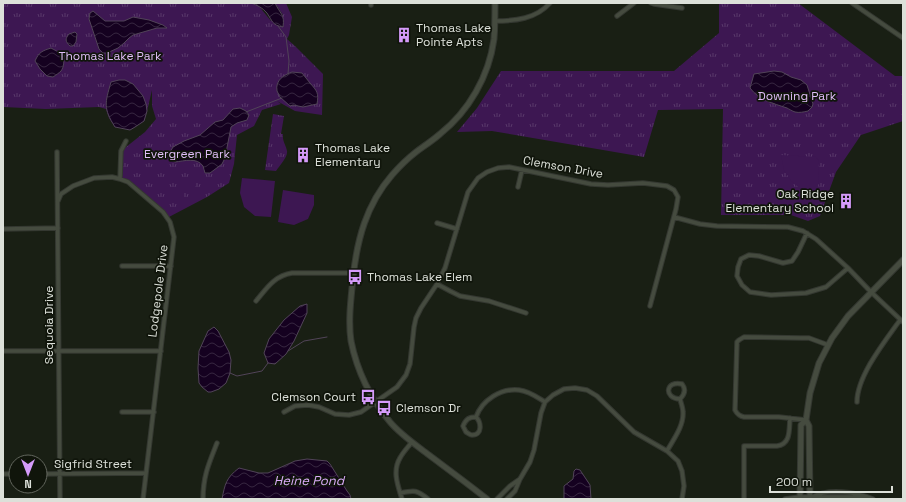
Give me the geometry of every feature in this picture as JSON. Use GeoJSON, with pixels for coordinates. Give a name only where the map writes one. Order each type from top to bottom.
{"type":"FeatureCollection","features":[{"type":"Feature","properties":{"kind":"street"},"geometry":{"type":"LineString","coordinates":[[487,499],[412,442],[391,423],[375,402],[360,372],[351,341],[349,311],[357,248],[363,226],[371,206],[391,176],[414,153],[453,123],[466,107],[476,91],[490,58],[494,40],[495,3]]}},
{"type":"Feature","properties":{"kind":"street"},"geometry":{"type":"LineString","coordinates":[[495,21],[512,21],[523,19],[535,14],[550,3]]}},
{"type":"Feature","properties":{"kind":"street"},"geometry":{"type":"LineString","coordinates":[[617,16],[634,3]]}},
{"type":"Feature","properties":{"kind":"street"},"geometry":{"type":"LineString","coordinates":[[651,3],[682,8]]}},
{"type":"Feature","properties":{"kind":"street"},"geometry":{"type":"LineString","coordinates":[[852,3],[903,38]]}},
{"type":"Feature","properties":{"kind":"street"},"geometry":{"type":"LineString","coordinates":[[120,179],[121,151],[126,141]]}},
{"type":"Feature","properties":{"kind":"street","name":"Sequoia Drive"},"geometry":{"type":"LineString","coordinates":[[58,152],[60,499]]}},
{"type":"Feature","properties":{"kind":"street","name":"Clemson Drive"},"geometry":{"type":"LineString","coordinates":[[375,402],[397,387],[406,375],[410,364],[416,318],[445,268],[468,192],[478,178],[487,172],[498,168],[509,167],[591,184],[643,183],[667,186],[674,190],[678,197],[674,217]]}},
{"type":"Feature","properties":{"kind":"street"},"geometry":{"type":"LineString","coordinates":[[518,187],[522,170]]}},
{"type":"Feature","properties":{"kind":"street","name":"Lodgepole Drive"},"geometry":{"type":"LineString","coordinates":[[58,201],[61,194],[73,186],[94,178],[112,177],[128,182],[160,210],[170,222],[174,237],[143,499]]}},
{"type":"Feature","properties":{"kind":"street"},"geometry":{"type":"LineString","coordinates":[[650,306],[674,217],[700,224],[717,226],[788,227],[807,233],[820,242],[848,268],[901,321],[871,363],[857,394],[857,402]]}},
{"type":"Feature","properties":{"kind":"street"},"geometry":{"type":"LineString","coordinates":[[437,223],[457,229]]}},
{"type":"Feature","properties":{"kind":"street"},"geometry":{"type":"LineString","coordinates":[[3,229],[58,228]]}},
{"type":"Feature","properties":{"kind":"street"},"geometry":{"type":"LineString","coordinates":[[807,233],[792,261],[784,262],[749,254],[741,259],[737,276],[742,285],[750,292],[771,295],[806,293],[826,287],[848,268]]}},
{"type":"Feature","properties":{"kind":"street"},"geometry":{"type":"LineString","coordinates":[[810,498],[809,426],[806,420],[810,393],[819,363],[832,338],[848,316],[903,260]]}},
{"type":"Feature","properties":{"kind":"street"},"geometry":{"type":"LineString","coordinates":[[122,266],[171,266]]}},
{"type":"Feature","properties":{"kind":"street"},"geometry":{"type":"LineString","coordinates":[[256,301],[272,281],[285,274],[354,273]]}},
{"type":"Feature","properties":{"kind":"street"},"geometry":{"type":"LineString","coordinates":[[437,284],[460,296],[489,301],[526,313]]}},
{"type":"Feature","properties":{"kind":"street"},"geometry":{"type":"LineString","coordinates":[[806,420],[779,417],[744,417],[738,415],[735,410],[737,342],[744,337],[809,338],[828,345]]}},
{"type":"Feature","properties":{"kind":"street"},"geometry":{"type":"LineString","coordinates":[[3,352],[161,351]]}},
{"type":"Feature","properties":{"kind":"street"},"geometry":{"type":"LineString","coordinates":[[674,383],[682,384],[684,386],[684,395],[680,399],[675,399],[668,392],[669,388],[674,383]]}},
{"type":"Feature","properties":{"kind":"street"},"geometry":{"type":"LineString","coordinates":[[507,499],[515,491],[530,462],[534,450],[541,413],[545,402],[553,395],[564,389],[576,388],[587,390],[597,396],[634,432],[667,451],[678,461],[682,471],[684,486],[682,499]]}},
{"type":"Feature","properties":{"kind":"street"},"geometry":{"type":"LineString","coordinates":[[476,417],[484,404],[494,396],[507,390],[519,390],[531,394],[545,402]]}},
{"type":"Feature","properties":{"kind":"street"},"geometry":{"type":"LineString","coordinates":[[667,451],[680,427],[683,418],[680,399]]}},
{"type":"Feature","properties":{"kind":"street"},"geometry":{"type":"LineString","coordinates":[[284,412],[295,406],[308,405],[319,407],[335,414],[348,415],[361,412],[375,402]]}},
{"type":"Feature","properties":{"kind":"street"},"geometry":{"type":"LineString","coordinates":[[122,412],[154,412]]}},
{"type":"Feature","properties":{"kind":"street"},"geometry":{"type":"LineString","coordinates":[[471,417],[476,417],[480,421],[481,428],[478,433],[472,435],[466,432],[463,426],[466,420],[471,417]]}},
{"type":"Feature","properties":{"kind":"street"},"geometry":{"type":"LineString","coordinates":[[744,499],[744,446],[781,446],[789,437],[790,418]]}},
{"type":"Feature","properties":{"kind":"street"},"geometry":{"type":"LineString","coordinates":[[800,498],[801,425],[806,420]]}},
{"type":"Feature","properties":{"kind":"street"},"geometry":{"type":"LineString","coordinates":[[402,499],[396,479],[397,465],[400,458],[412,442]]}},
{"type":"Feature","properties":{"kind":"street"},"geometry":{"type":"LineString","coordinates":[[202,499],[206,471],[218,443]]}},
{"type":"Feature","properties":{"kind":"street","name":"Sigfrid Street"},"geometry":{"type":"LineString","coordinates":[[48,474],[146,474]]}},
{"type":"Feature","properties":{"kind":"street"},"geometry":{"type":"LineString","coordinates":[[497,499],[510,486],[520,479]]}},
{"type":"Feature","properties":{"kind":"street"},"geometry":{"type":"LineString","coordinates":[[400,493],[410,491],[419,492],[428,499]]}},
{"type":"Feature","properties":{"kind":"street"},"geometry":{"type":"LineString","coordinates":[[785,499],[863,496],[873,499]]}},
{"type":"Feature","properties":{"kind":"green space","name":"Thomas Lake Park"},"geometry":{"type":"Polygon","coordinates":[[[3,3],[253,3],[258,5],[271,21],[283,15],[275,3],[286,3],[292,17],[287,39],[323,74],[322,115],[295,111],[277,101],[281,104],[262,110],[254,126],[237,135],[234,164],[229,183],[207,197],[167,218],[128,183],[120,179],[121,151],[145,132],[156,119],[152,106],[152,90],[144,121],[115,127],[109,118],[106,109],[99,107],[46,109],[3,107],[3,3]]]}},
{"type":"Feature","properties":{"kind":"green space","name":"Downing Park"},"geometry":{"type":"Polygon","coordinates":[[[719,3],[798,3],[895,76],[903,76],[903,121],[861,135],[836,172],[820,216],[808,221],[791,215],[721,215],[723,109],[658,110],[644,157],[492,131],[457,132],[477,108],[501,71],[674,71],[719,33],[719,3]]]}},
{"type":"Feature","properties":{"kind":"green space"},"geometry":{"type":"Polygon","coordinates":[[[273,114],[284,116],[281,134],[283,134],[287,151],[285,158],[276,171],[265,170],[273,114]]]}},
{"type":"Feature","properties":{"kind":"green space"},"geometry":{"type":"Polygon","coordinates":[[[781,155],[816,157],[819,161],[818,195],[802,190],[791,181],[784,170],[781,155]]]}},
{"type":"Feature","properties":{"kind":"green space"},"geometry":{"type":"Polygon","coordinates":[[[242,178],[275,181],[271,217],[255,216],[244,207],[240,193],[242,178]]]}},
{"type":"Feature","properties":{"kind":"green space"},"geometry":{"type":"Polygon","coordinates":[[[186,179],[195,179],[195,193],[186,193],[186,179]]]}},
{"type":"Feature","properties":{"kind":"green space"},"geometry":{"type":"Polygon","coordinates":[[[177,182],[184,182],[184,197],[177,197],[177,182]]]}},
{"type":"Feature","properties":{"kind":"green space"},"geometry":{"type":"Polygon","coordinates":[[[283,190],[314,195],[314,205],[308,219],[294,225],[278,222],[283,190]]]}},
{"type":"Feature","properties":{"kind":"water"},"geometry":{"type":"Polygon","coordinates":[[[251,3],[275,3],[283,17],[283,27],[275,24],[264,10],[251,3]]]}},
{"type":"Feature","properties":{"kind":"water"},"geometry":{"type":"Polygon","coordinates":[[[93,11],[105,21],[124,21],[133,17],[149,20],[167,28],[157,28],[133,35],[118,48],[107,53],[103,53],[99,49],[89,19],[90,13],[93,11]]]}},
{"type":"Feature","properties":{"kind":"water"},"geometry":{"type":"Polygon","coordinates":[[[75,32],[77,34],[76,42],[73,46],[70,46],[66,39],[69,34],[75,32]]]}},
{"type":"Feature","properties":{"kind":"water"},"geometry":{"type":"Polygon","coordinates":[[[51,48],[61,54],[64,61],[61,71],[53,77],[47,76],[35,61],[41,52],[51,48]]]}},
{"type":"Feature","properties":{"kind":"water"},"geometry":{"type":"Polygon","coordinates":[[[774,71],[782,72],[801,80],[807,85],[813,104],[808,111],[795,112],[771,103],[757,95],[750,88],[754,74],[774,71]]]}},
{"type":"Feature","properties":{"kind":"water"},"geometry":{"type":"Polygon","coordinates":[[[292,72],[302,73],[314,88],[318,95],[317,104],[303,107],[293,105],[290,106],[280,97],[277,91],[277,84],[283,76],[292,72]]]}},
{"type":"Feature","properties":{"kind":"water"},"geometry":{"type":"Polygon","coordinates":[[[125,80],[133,84],[143,96],[146,104],[147,111],[144,121],[130,130],[115,127],[108,115],[106,100],[111,82],[125,80]]]}},
{"type":"Feature","properties":{"kind":"water"},"geometry":{"type":"Polygon","coordinates":[[[240,108],[246,111],[249,115],[247,120],[237,123],[231,127],[225,158],[222,164],[210,173],[205,173],[203,166],[197,161],[190,160],[175,162],[170,159],[169,154],[173,147],[200,135],[215,122],[223,120],[233,109],[240,108]]]}},
{"type":"Feature","properties":{"kind":"water"},"geometry":{"type":"Polygon","coordinates":[[[307,304],[307,313],[286,354],[275,364],[268,363],[264,353],[269,339],[284,320],[300,306],[307,304]]]}},
{"type":"Feature","properties":{"kind":"water"},"geometry":{"type":"Polygon","coordinates":[[[214,327],[218,331],[229,352],[231,360],[230,373],[226,383],[219,389],[208,392],[199,383],[199,351],[208,331],[214,327]]]}},
{"type":"Feature","properties":{"kind":"water","name":"Heine Pond"},"geometry":{"type":"Polygon","coordinates":[[[307,459],[327,461],[350,495],[351,499],[222,499],[227,482],[231,475],[239,468],[259,473],[268,473],[295,461],[307,459]]]}},
{"type":"Feature","properties":{"kind":"water"},"geometry":{"type":"Polygon","coordinates":[[[576,469],[580,470],[590,485],[591,499],[564,499],[564,486],[573,479],[574,471],[576,469]]]}},
{"type":"Feature","properties":{"kind":"waterway"},"geometry":{"type":"LineString","coordinates":[[278,26],[286,37],[289,61],[288,74]]}},
{"type":"Feature","properties":{"kind":"waterway"},"geometry":{"type":"LineString","coordinates":[[246,112],[282,98]]}},
{"type":"Feature","properties":{"kind":"waterway"},"geometry":{"type":"LineString","coordinates":[[288,351],[304,341],[327,337]]}},
{"type":"Feature","properties":{"kind":"waterway"},"geometry":{"type":"LineString","coordinates":[[230,373],[237,376],[262,371],[268,363]]}},
{"type":"Feature","properties":{"kind":"place","name":"Thomas Lake Pointe Apts"},"geometry":{"type":"Point","coordinates":[404,35]}},
{"type":"Feature","properties":{"kind":"place","name":"Thomas Lake Elementary"},"geometry":{"type":"Point","coordinates":[303,155]}},
{"type":"Feature","properties":{"kind":"place","name":"Oak Ridge Elementary School"},"geometry":{"type":"Point","coordinates":[846,201]}},
{"type":"Feature","properties":{"kind":"place","name":"Thomas Lake Elem"},"geometry":{"type":"Point","coordinates":[355,277]}},
{"type":"Feature","properties":{"kind":"place","name":"Clemson Court"},"geometry":{"type":"Point","coordinates":[368,397]}},
{"type":"Feature","properties":{"kind":"place","name":"Clemson Dr"},"geometry":{"type":"Point","coordinates":[384,408]}},
{"type":"Feature","properties":{"kind":"park label","name":"Evergreen Park"},"geometry":{"type":"Point","coordinates":[187,154]}}]}
